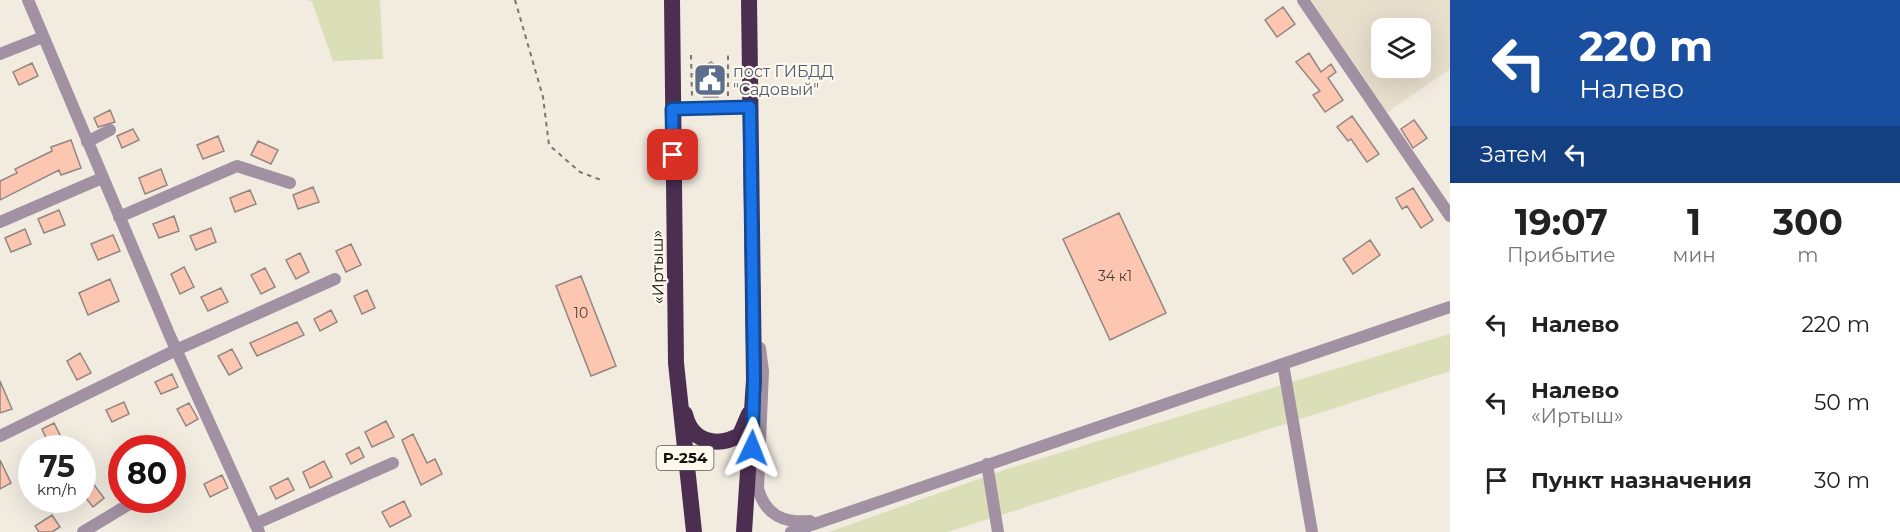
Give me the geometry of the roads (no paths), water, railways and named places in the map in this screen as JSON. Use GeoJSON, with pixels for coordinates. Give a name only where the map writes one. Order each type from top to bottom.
{"type":"FeatureCollection","features":[{"type":"Feature","properties":{"kind":"highway","name":"«Иртыш»"},"geometry":{"type":"LineString","coordinates":[[672,0],[672,109],[679,384],[694,532]]}},
{"type":"Feature","properties":{"kind":"highway"},"geometry":{"type":"LineString","coordinates":[[744,532],[754,380],[749,0]]}},
{"type":"Feature","properties":{"kind":"highway"},"geometry":{"type":"LineString","coordinates":[[679,384],[687,419],[693,430],[702,439],[721,442],[740,435],[745,427],[754,380]]}},
{"type":"Feature","properties":{"kind":"street"},"geometry":{"type":"LineString","coordinates":[[28,0],[176,350],[257,528],[393,463]]}},
{"type":"Feature","properties":{"kind":"street"},"geometry":{"type":"LineString","coordinates":[[1303,0],[1450,216]]}},
{"type":"Feature","properties":{"kind":"street"},"geometry":{"type":"LineString","coordinates":[[0,54],[43,37]]}},
{"type":"Feature","properties":{"kind":"street"},"geometry":{"type":"LineString","coordinates":[[672,109],[750,107]]}},
{"type":"Feature","properties":{"kind":"street"},"geometry":{"type":"LineString","coordinates":[[87,142],[110,130]]}},
{"type":"Feature","properties":{"kind":"street"},"geometry":{"type":"LineString","coordinates":[[119,217],[237,166],[290,183]]}},
{"type":"Feature","properties":{"kind":"street"},"geometry":{"type":"LineString","coordinates":[[0,222],[102,178]]}},
{"type":"Feature","properties":{"kind":"street"},"geometry":{"type":"LineString","coordinates":[[0,436],[176,350],[334,279]]}},
{"type":"Feature","properties":{"kind":"street"},"geometry":{"type":"LineString","coordinates":[[754,285],[763,371],[757,477],[760,497],[771,513],[780,519],[797,522],[829,520]]}},
{"type":"Feature","properties":{"kind":"street"},"geometry":{"type":"LineString","coordinates":[[791,532],[1450,307]]}},
{"type":"Feature","properties":{"kind":"street"},"geometry":{"type":"LineString","coordinates":[[1283,364],[1312,532]]}},
{"type":"Feature","properties":{"kind":"street"},"geometry":{"type":"LineString","coordinates":[[987,464],[998,532]]}},
{"type":"Feature","properties":{"kind":"street"},"geometry":{"type":"LineString","coordinates":[[83,532],[114,513]]}},
{"type":"Feature","properties":{"kind":"place","name":"пост ГИБДД \"Садовый\""},"geometry":{"type":"Point","coordinates":[710,80]}}]}
